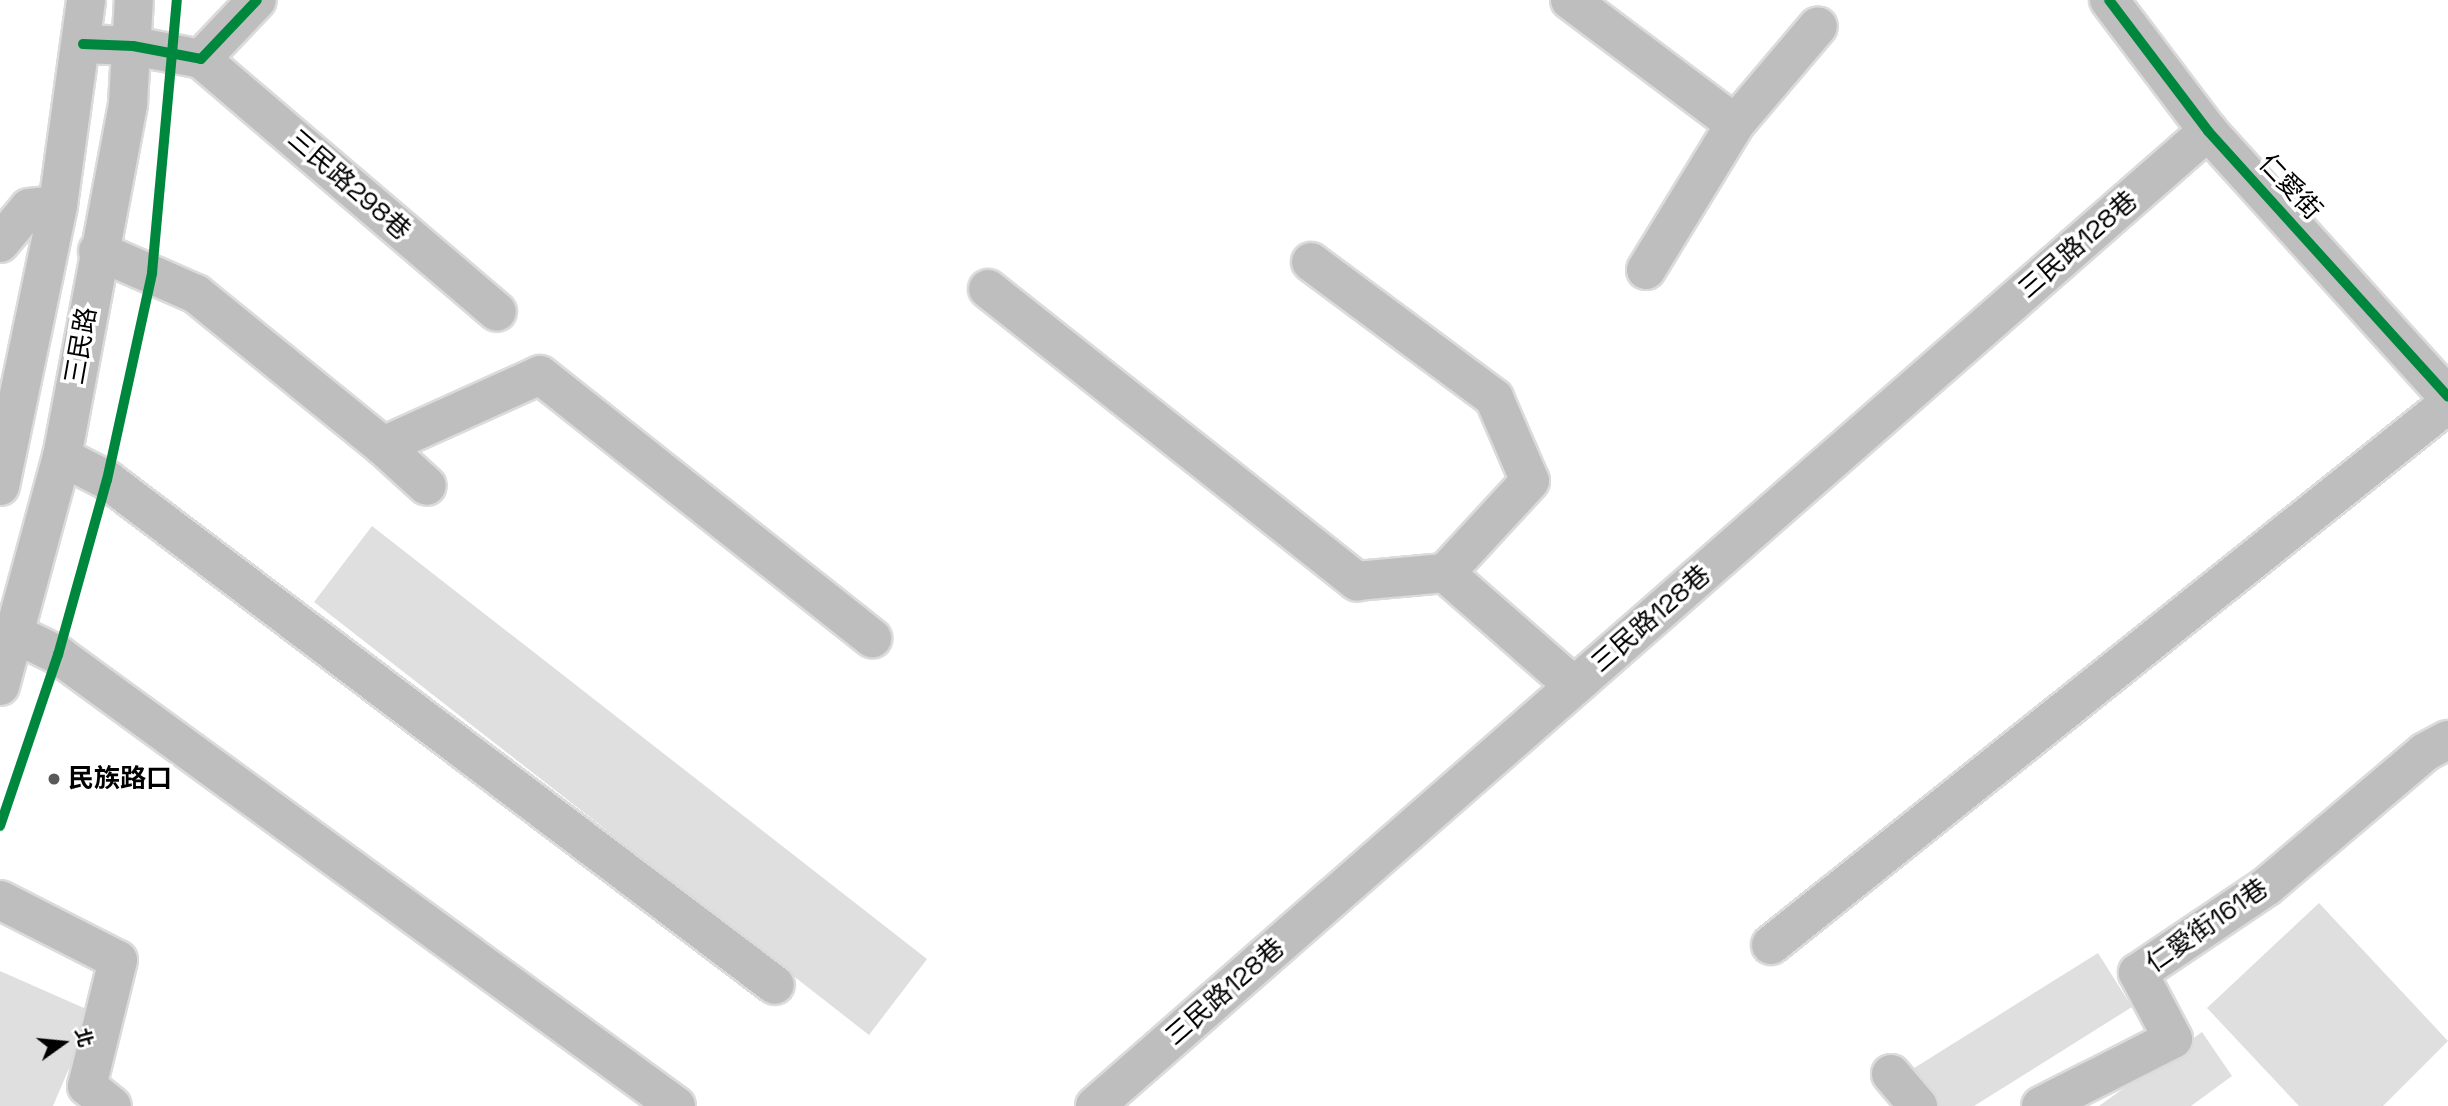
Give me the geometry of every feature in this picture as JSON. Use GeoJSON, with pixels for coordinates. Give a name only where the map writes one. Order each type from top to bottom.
{"type":"FeatureCollection","features":[{"type":"Feature","properties":{"kind":"main road","name":"三民路"},"geometry":{"type":"LineString","coordinates":[[0,486],[58,205],[83,44],[86,0]]}},
{"type":"Feature","properties":{"kind":"main road","name":"三民路"},"geometry":{"type":"LineString","coordinates":[[0,686],[18,635],[62,457],[98,251],[128,103],[134,0]]}},
{"type":"Feature","properties":{"kind":"main road"},"geometry":{"type":"LineString","coordinates":[[83,44],[133,46],[201,59],[257,0]]}},
{"type":"Feature","properties":{"kind":"main road"},"geometry":{"type":"LineString","coordinates":[[1570,0],[1735,124]]}},
{"type":"Feature","properties":{"kind":"main road","name":"仁愛街"},"geometry":{"type":"LineString","coordinates":[[2109,0],[2208,131],[2448,397]]}},
{"type":"Feature","properties":{"kind":"main road"},"geometry":{"type":"LineString","coordinates":[[1646,270],[1735,124],[1818,26]]}},
{"type":"Feature","properties":{"kind":"main road","name":"三民路298巷"},"geometry":{"type":"LineString","coordinates":[[201,59],[497,312]]}},
{"type":"Feature","properties":{"kind":"main road","name":"三民路128巷"},"geometry":{"type":"LineString","coordinates":[[1095,1106],[2208,131]]}},
{"type":"Feature","properties":{"kind":"main road"},"geometry":{"type":"LineString","coordinates":[[0,243],[29,208],[58,205]]}},
{"type":"Feature","properties":{"kind":"main road"},"geometry":{"type":"LineString","coordinates":[[98,251],[196,294],[383,446],[426,486]]}},
{"type":"Feature","properties":{"kind":"main road"},"geometry":{"type":"LineString","coordinates":[[989,289],[1357,581],[1445,573],[1531,481],[1494,397],[1311,262]]}},
{"type":"Feature","properties":{"kind":"main road"},"geometry":{"type":"LineString","coordinates":[[383,446],[540,375],[872,638]]}},
{"type":"Feature","properties":{"kind":"main road"},"geometry":{"type":"LineString","coordinates":[[1770,945],[2448,404]]}},
{"type":"Feature","properties":{"kind":"main road"},"geometry":{"type":"LineString","coordinates":[[62,457],[107,480],[775,985]]}},
{"type":"Feature","properties":{"kind":"main road"},"geometry":{"type":"LineString","coordinates":[[1445,573],[1574,686]]}},
{"type":"Feature","properties":{"kind":"main road"},"geometry":{"type":"LineString","coordinates":[[18,635],[58,655],[676,1106]]}},
{"type":"Feature","properties":{"kind":"main road","name":"仁愛街161巷"},"geometry":{"type":"LineString","coordinates":[[2042,1106],[2173,1039],[2138,973],[2266,887],[2425,752],[2448,740]]}},
{"type":"Feature","properties":{"kind":"main road"},"geometry":{"type":"LineString","coordinates":[[0,900],[118,960],[87,1086],[112,1106]]}},
{"type":"Feature","properties":{"kind":"main road"},"geometry":{"type":"LineString","coordinates":[[1891,1074],[1918,1106]]}},
{"type":"Feature","properties":{"kind":"building"},"geometry":{"type":"Polygon","coordinates":[[[372,526],[927,959],[869,1035],[314,602],[372,526]]]}},
{"type":"Feature","properties":{"kind":"building"},"geometry":{"type":"Polygon","coordinates":[[[2319,903],[2448,1041],[2383,1106],[2299,1106],[2207,1008],[2319,903]]]}},
{"type":"Feature","properties":{"kind":"building"},"geometry":{"type":"Polygon","coordinates":[[[2098,953],[2132,1007],[1974,1106],[1934,1106],[1911,1070],[2098,953]]]}},
{"type":"Feature","properties":{"kind":"building"},"geometry":{"type":"Polygon","coordinates":[[[0,971],[93,1012],[53,1106],[0,1106],[0,971]]]}},
{"type":"Feature","properties":{"kind":"building"},"geometry":{"type":"Polygon","coordinates":[[[2202,1032],[2232,1076],[2191,1106],[2099,1106],[2202,1032]]]}},
{"type":"Feature","properties":{"kind":"cycle path"},"geometry":{"type":"LineString","coordinates":[[0,826],[58,655],[107,480],[152,273],[177,0]]}},
{"type":"Feature","properties":{"kind":"cycle path"},"geometry":{"type":"LineString","coordinates":[[83,44],[133,46],[201,59],[257,0]]}},
{"type":"Feature","properties":{"kind":"cycle path"},"geometry":{"type":"LineString","coordinates":[[2109,0],[2208,131],[2448,397]]}},
{"type":"Feature","properties":{"kind":"place","name":"民族路口"},"geometry":{"type":"Point","coordinates":[54,779]}}]}
